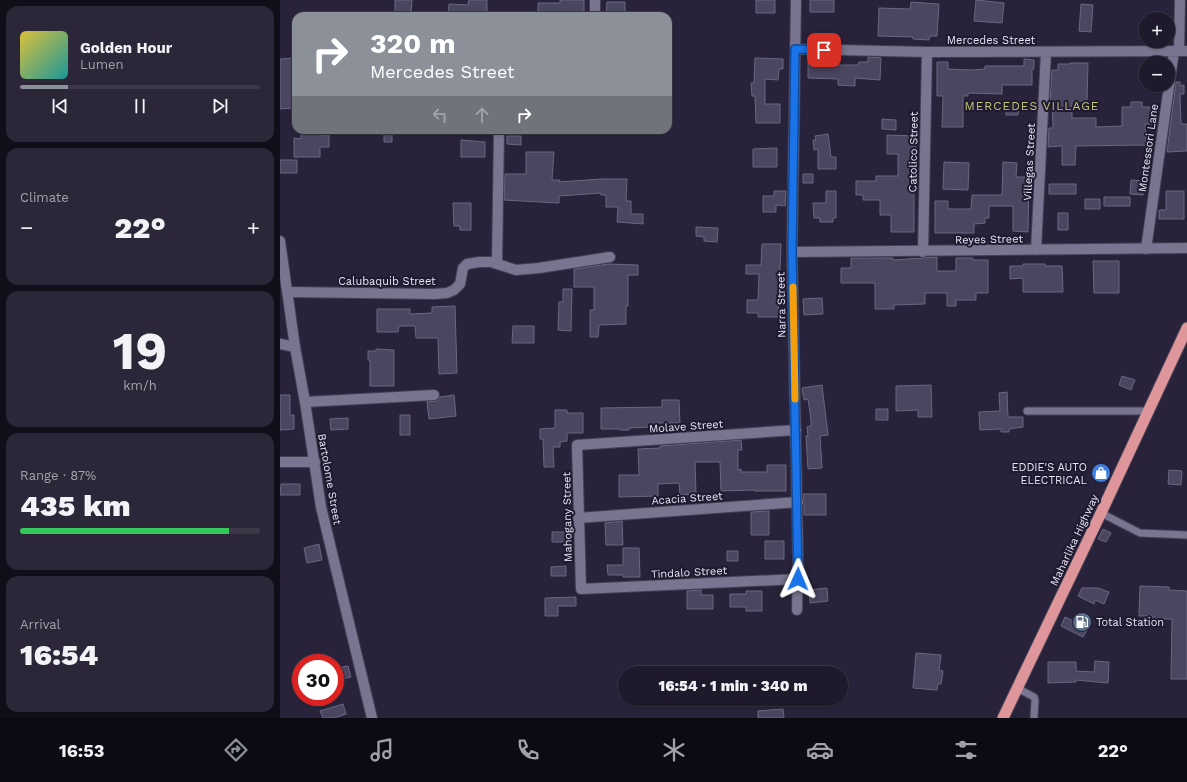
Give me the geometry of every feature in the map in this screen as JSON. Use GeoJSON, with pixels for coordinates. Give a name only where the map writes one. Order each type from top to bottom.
{"type":"FeatureCollection","features":[{"type":"Feature","properties":{"kind":"highway","name":"Maharlika Highway"},"geometry":{"type":"LineString","coordinates":[[1003,718],[1187,328]]}},
{"type":"Feature","properties":{"kind":"street"},"geometry":{"type":"LineString","coordinates":[[595,0],[595,12]]}},
{"type":"Feature","properties":{"kind":"street","name":"Narra Street"},"geometry":{"type":"LineString","coordinates":[[796,0],[792,252],[798,502],[797,610]]}},
{"type":"Feature","properties":{"kind":"street","name":"Montessori Lane"},"geometry":{"type":"LineString","coordinates":[[1146,249],[1180,51],[1180,0]]}},
{"type":"Feature","properties":{"kind":"street","name":"Mercedes Street"},"geometry":{"type":"LineString","coordinates":[[795,49],[927,52],[1180,51]]}},
{"type":"Feature","properties":{"kind":"street","name":"Catolico Street"},"geometry":{"type":"LineString","coordinates":[[923,252],[927,52]]}},
{"type":"Feature","properties":{"kind":"street","name":"Villegas Street"},"geometry":{"type":"LineString","coordinates":[[1036,250],[1046,52]]}},
{"type":"Feature","properties":{"kind":"street"},"geometry":{"type":"LineString","coordinates":[[497,264],[499,134]]}},
{"type":"Feature","properties":{"kind":"street","name":"Bartolome Street"},"geometry":{"type":"LineString","coordinates":[[280,241],[295,347],[322,507],[372,718]]}},
{"type":"Feature","properties":{"kind":"street","name":"Reyes Street"},"geometry":{"type":"LineString","coordinates":[[792,252],[923,252],[1187,248]]}},
{"type":"Feature","properties":{"kind":"street","name":"Calubaquib Street"},"geometry":{"type":"LineString","coordinates":[[288,292],[447,293],[458,287],[462,272],[467,264],[484,261],[516,270],[610,257]]}},
{"type":"Feature","properties":{"kind":"street"},"geometry":{"type":"LineString","coordinates":[[280,344],[295,347]]}},
{"type":"Feature","properties":{"kind":"street"},"geometry":{"type":"LineString","coordinates":[[305,402],[434,395]]}},
{"type":"Feature","properties":{"kind":"street","name":"Molave Street"},"geometry":{"type":"LineString","coordinates":[[577,445],[796,430]]}},
{"type":"Feature","properties":{"kind":"street","name":"Mahogany Street"},"geometry":{"type":"LineString","coordinates":[[577,445],[581,589]]}},
{"type":"Feature","properties":{"kind":"street"},"geometry":{"type":"LineString","coordinates":[[280,462],[315,462]]}},
{"type":"Feature","properties":{"kind":"street","name":"Acacia Street"},"geometry":{"type":"LineString","coordinates":[[578,518],[798,502]]}},
{"type":"Feature","properties":{"kind":"street","name":"Tindalo Street"},"geometry":{"type":"LineString","coordinates":[[581,589],[798,579]]}},
{"type":"Feature","properties":{"kind":"lane"},"geometry":{"type":"LineString","coordinates":[[1027,411],[1149,410]]}},
{"type":"Feature","properties":{"kind":"lane"},"geometry":{"type":"LineString","coordinates":[[1101,513],[1140,533],[1187,535]]}},
{"type":"Feature","properties":{"kind":"lane"},"geometry":{"type":"LineString","coordinates":[[1017,688],[1034,697],[1034,718]]}},
{"type":"Feature","properties":{"kind":"building"},"geometry":{"type":"Polygon","coordinates":[[[395,0],[412,0],[411,12],[395,12],[395,0]]]}},
{"type":"Feature","properties":{"kind":"building"},"geometry":{"type":"Polygon","coordinates":[[[469,0],[487,0],[487,12],[448,12],[449,4],[468,5],[469,0]]]}},
{"type":"Feature","properties":{"kind":"building"},"geometry":{"type":"Polygon","coordinates":[[[560,0],[584,0],[584,12],[538,11],[538,3],[560,3],[560,0]]]}},
{"type":"Feature","properties":{"kind":"building"},"geometry":{"type":"Polygon","coordinates":[[[756,0],[775,0],[775,13],[756,13],[756,0]]]}},
{"type":"Feature","properties":{"kind":"building"},"geometry":{"type":"Polygon","coordinates":[[[810,0],[834,0],[834,12],[810,12],[810,0]]]}},
{"type":"Feature","properties":{"kind":"building"},"geometry":{"type":"Polygon","coordinates":[[[976,0],[1004,3],[1002,23],[974,21],[976,0]]]}},
{"type":"Feature","properties":{"kind":"building"},"geometry":{"type":"Polygon","coordinates":[[[607,2],[625,2],[625,12],[606,12],[607,2]]]}},
{"type":"Feature","properties":{"kind":"building"},"geometry":{"type":"Polygon","coordinates":[[[911,2],[939,4],[937,36],[930,36],[929,40],[913,39],[913,37],[878,36],[879,8],[910,9],[911,2]]]}},
{"type":"Feature","properties":{"kind":"building"},"geometry":{"type":"Polygon","coordinates":[[[1081,4],[1093,5],[1091,32],[1079,31],[1081,4]]]}},
{"type":"Feature","properties":{"kind":"building"},"geometry":{"type":"Polygon","coordinates":[[[868,57],[881,58],[880,80],[855,78],[855,86],[838,85],[838,79],[808,78],[808,62],[824,62],[824,65],[858,65],[859,62],[868,62],[868,57]]]}},
{"type":"Feature","properties":{"kind":"building"},"geometry":{"type":"Polygon","coordinates":[[[292,58],[292,108],[280,109],[280,59],[292,58]]]}},
{"type":"Feature","properties":{"kind":"building"},"geometry":{"type":"Polygon","coordinates":[[[755,58],[783,59],[783,69],[779,69],[778,80],[765,79],[765,104],[780,104],[780,123],[756,123],[755,96],[752,96],[751,83],[754,83],[755,58]]]}},
{"type":"Feature","properties":{"kind":"building"},"geometry":{"type":"Polygon","coordinates":[[[1024,59],[1034,60],[1034,69],[1032,69],[1032,85],[1002,85],[1002,94],[968,93],[968,96],[963,96],[963,127],[942,127],[943,96],[937,96],[937,62],[948,62],[948,69],[971,70],[985,69],[985,66],[1024,66],[1024,59]]]}},
{"type":"Feature","properties":{"kind":"building"},"geometry":{"type":"Polygon","coordinates":[[[1088,63],[1087,101],[1072,101],[1072,118],[1096,118],[1096,127],[1122,126],[1122,107],[1131,107],[1131,102],[1142,102],[1142,107],[1152,107],[1152,124],[1145,124],[1146,145],[1076,146],[1075,165],[1062,165],[1062,146],[1048,147],[1049,128],[1053,128],[1052,103],[1050,103],[1052,70],[1058,70],[1058,64],[1088,63]]]}},
{"type":"Feature","properties":{"kind":"building"},"geometry":{"type":"Polygon","coordinates":[[[1176,82],[1180,82],[1180,86],[1184,85],[1184,94],[1180,94],[1181,124],[1187,124],[1187,151],[1167,152],[1175,92],[1176,82]]]}},
{"type":"Feature","properties":{"kind":"building"},"geometry":{"type":"Polygon","coordinates":[[[1006,106],[1019,106],[1018,115],[1006,115],[1006,106]]]}},
{"type":"Feature","properties":{"kind":"building"},"geometry":{"type":"Polygon","coordinates":[[[882,119],[896,120],[896,130],[882,129],[882,119]]]}},
{"type":"Feature","properties":{"kind":"building"},"geometry":{"type":"Polygon","coordinates":[[[301,134],[329,135],[329,147],[320,147],[320,157],[294,157],[294,138],[301,139],[301,134]]]}},
{"type":"Feature","properties":{"kind":"building"},"geometry":{"type":"Polygon","coordinates":[[[384,134],[392,134],[392,142],[384,142],[384,134]]]}},
{"type":"Feature","properties":{"kind":"building"},"geometry":{"type":"Polygon","coordinates":[[[828,134],[831,157],[836,157],[836,169],[818,169],[818,149],[814,150],[813,140],[816,140],[815,136],[828,134]]]}},
{"type":"Feature","properties":{"kind":"building"},"geometry":{"type":"Polygon","coordinates":[[[887,135],[916,136],[914,232],[891,232],[891,215],[880,215],[880,200],[863,200],[863,195],[856,195],[856,181],[876,181],[876,176],[898,176],[898,154],[887,154],[887,135]]]}},
{"type":"Feature","properties":{"kind":"building"},"geometry":{"type":"Polygon","coordinates":[[[507,136],[521,136],[521,145],[507,144],[507,136]]]}},
{"type":"Feature","properties":{"kind":"building"},"geometry":{"type":"Polygon","coordinates":[[[461,140],[485,142],[485,157],[461,157],[461,140]]]}},
{"type":"Feature","properties":{"kind":"building"},"geometry":{"type":"Polygon","coordinates":[[[777,148],[777,167],[753,167],[753,149],[777,148]]]}},
{"type":"Feature","properties":{"kind":"building"},"geometry":{"type":"Polygon","coordinates":[[[526,152],[554,152],[552,180],[560,180],[559,182],[627,179],[626,201],[631,201],[631,214],[643,214],[643,224],[617,222],[618,207],[606,207],[606,195],[601,195],[601,193],[559,196],[559,203],[504,200],[505,174],[526,174],[526,152]]]}},
{"type":"Feature","properties":{"kind":"building"},"geometry":{"type":"Polygon","coordinates":[[[280,160],[297,160],[297,173],[280,173],[280,160]]]}},
{"type":"Feature","properties":{"kind":"building"},"geometry":{"type":"Polygon","coordinates":[[[944,162],[969,163],[968,190],[943,189],[944,162]]]}},
{"type":"Feature","properties":{"kind":"building"},"geometry":{"type":"Polygon","coordinates":[[[1003,162],[1017,163],[1016,177],[1029,177],[1028,232],[1013,231],[1013,206],[989,206],[989,218],[985,218],[985,223],[974,224],[974,233],[935,233],[935,201],[948,201],[948,209],[971,209],[972,195],[1002,195],[1003,162]]]}},
{"type":"Feature","properties":{"kind":"building"},"geometry":{"type":"Polygon","coordinates":[[[803,174],[813,174],[813,183],[803,183],[803,174]]]}},
{"type":"Feature","properties":{"kind":"building"},"geometry":{"type":"Polygon","coordinates":[[[1131,180],[1144,181],[1143,195],[1130,194],[1131,180]]]}},
{"type":"Feature","properties":{"kind":"building"},"geometry":{"type":"Polygon","coordinates":[[[1049,184],[1076,184],[1076,194],[1049,194],[1049,184]]]}},
{"type":"Feature","properties":{"kind":"building"},"geometry":{"type":"Polygon","coordinates":[[[774,191],[786,191],[785,206],[776,205],[776,212],[763,212],[763,196],[774,196],[774,191]]]}},
{"type":"Feature","properties":{"kind":"building"},"geometry":{"type":"Polygon","coordinates":[[[826,191],[836,191],[836,218],[833,218],[833,222],[820,222],[820,218],[814,218],[813,203],[826,203],[826,191]]]}},
{"type":"Feature","properties":{"kind":"building"},"geometry":{"type":"Polygon","coordinates":[[[1166,191],[1184,191],[1184,219],[1159,219],[1159,210],[1166,210],[1166,191]]]}},
{"type":"Feature","properties":{"kind":"building"},"geometry":{"type":"Polygon","coordinates":[[[1104,197],[1130,197],[1130,206],[1104,206],[1104,197]]]}},
{"type":"Feature","properties":{"kind":"building"},"geometry":{"type":"Polygon","coordinates":[[[1085,199],[1100,199],[1100,209],[1085,209],[1085,199]]]}},
{"type":"Feature","properties":{"kind":"building"},"geometry":{"type":"Polygon","coordinates":[[[453,203],[471,203],[471,230],[460,230],[460,226],[454,226],[453,203]]]}},
{"type":"Feature","properties":{"kind":"building"},"geometry":{"type":"Polygon","coordinates":[[[1058,213],[1068,213],[1068,230],[1058,230],[1058,213]]]}},
{"type":"Feature","properties":{"kind":"building"},"geometry":{"type":"Polygon","coordinates":[[[696,227],[718,228],[717,242],[704,241],[704,237],[696,236],[696,227]]]}},
{"type":"Feature","properties":{"kind":"building"},"geometry":{"type":"Polygon","coordinates":[[[762,244],[781,244],[778,317],[758,317],[758,313],[747,313],[747,300],[758,300],[759,274],[746,274],[746,265],[761,265],[762,244]]]}},
{"type":"Feature","properties":{"kind":"building"},"geometry":{"type":"Polygon","coordinates":[[[937,257],[937,271],[956,271],[956,258],[988,260],[988,293],[976,293],[976,300],[956,300],[956,306],[947,306],[947,293],[925,293],[925,304],[894,305],[894,309],[875,309],[875,283],[841,283],[841,268],[851,268],[851,258],[893,258],[893,260],[937,257]]]}},
{"type":"Feature","properties":{"kind":"building"},"geometry":{"type":"Polygon","coordinates":[[[1093,261],[1119,261],[1119,293],[1094,293],[1093,261]]]}},
{"type":"Feature","properties":{"kind":"building"},"geometry":{"type":"Polygon","coordinates":[[[608,264],[638,265],[638,275],[628,275],[628,306],[626,306],[626,324],[599,325],[598,337],[590,337],[590,310],[594,310],[594,287],[574,287],[574,269],[608,264]]]}},
{"type":"Feature","properties":{"kind":"building"},"geometry":{"type":"Polygon","coordinates":[[[1023,264],[1062,266],[1063,292],[1023,292],[1023,278],[1010,279],[1010,266],[1023,266],[1023,264]]]}},
{"type":"Feature","properties":{"kind":"building"},"geometry":{"type":"Polygon","coordinates":[[[563,289],[572,289],[571,331],[558,330],[559,302],[563,302],[563,289]]]}},
{"type":"Feature","properties":{"kind":"building"},"geometry":{"type":"Polygon","coordinates":[[[822,298],[823,314],[804,315],[803,299],[822,298]]]}},
{"type":"Feature","properties":{"kind":"building"},"geometry":{"type":"Polygon","coordinates":[[[455,306],[457,373],[439,374],[438,338],[416,338],[415,326],[399,326],[398,332],[377,332],[377,309],[410,309],[410,314],[432,313],[432,307],[455,306]]]}},
{"type":"Feature","properties":{"kind":"building"},"geometry":{"type":"Polygon","coordinates":[[[513,326],[534,326],[534,343],[512,343],[513,326]]]}},
{"type":"Feature","properties":{"kind":"building"},"geometry":{"type":"Polygon","coordinates":[[[376,349],[394,350],[394,386],[370,386],[370,360],[368,360],[368,351],[376,351],[376,349]]]}},
{"type":"Feature","properties":{"kind":"building"},"geometry":{"type":"Polygon","coordinates":[[[1122,376],[1135,380],[1131,390],[1119,385],[1122,376]]]}},
{"type":"Feature","properties":{"kind":"building"},"geometry":{"type":"Polygon","coordinates":[[[822,385],[828,435],[820,436],[822,468],[808,469],[806,436],[808,436],[807,427],[811,426],[811,420],[808,399],[804,400],[802,388],[822,385]]]}},
{"type":"Feature","properties":{"kind":"building"},"geometry":{"type":"Polygon","coordinates":[[[931,385],[932,417],[918,417],[918,410],[896,411],[896,386],[931,385]]]}},
{"type":"Feature","properties":{"kind":"building"},"geometry":{"type":"Polygon","coordinates":[[[1007,392],[1008,417],[1023,417],[1023,427],[1009,429],[1009,432],[1001,432],[1001,429],[980,430],[979,412],[1000,411],[999,393],[1007,392]]]}},
{"type":"Feature","properties":{"kind":"building"},"geometry":{"type":"Polygon","coordinates":[[[280,395],[290,395],[290,415],[294,415],[294,429],[280,430],[280,395]]]}},
{"type":"Feature","properties":{"kind":"building"},"geometry":{"type":"Polygon","coordinates":[[[454,395],[456,416],[429,419],[427,402],[437,401],[440,397],[454,395]]]}},
{"type":"Feature","properties":{"kind":"building"},"geometry":{"type":"Polygon","coordinates":[[[662,400],[679,400],[680,423],[652,423],[652,427],[629,428],[629,430],[601,429],[601,408],[662,407],[662,400]]]}},
{"type":"Feature","properties":{"kind":"building"},"geometry":{"type":"Polygon","coordinates":[[[876,409],[888,409],[888,420],[876,420],[876,409]]]}},
{"type":"Feature","properties":{"kind":"building"},"geometry":{"type":"Polygon","coordinates":[[[555,410],[567,410],[567,413],[583,413],[583,433],[567,433],[567,441],[560,442],[560,447],[553,447],[554,467],[544,467],[543,439],[540,439],[540,429],[555,428],[555,410]]]}},
{"type":"Feature","properties":{"kind":"building"},"geometry":{"type":"Polygon","coordinates":[[[400,415],[410,415],[410,435],[400,435],[400,415]]]}},
{"type":"Feature","properties":{"kind":"building"},"geometry":{"type":"Polygon","coordinates":[[[348,418],[348,429],[331,430],[330,419],[348,418]]]}},
{"type":"Feature","properties":{"kind":"building"},"geometry":{"type":"Polygon","coordinates":[[[741,440],[742,450],[738,450],[738,470],[741,469],[741,472],[767,472],[767,465],[786,465],[786,491],[721,491],[720,462],[695,462],[696,494],[680,495],[679,483],[658,484],[658,496],[619,497],[619,475],[639,475],[638,449],[741,440]]]}},
{"type":"Feature","properties":{"kind":"building"},"geometry":{"type":"Polygon","coordinates":[[[1169,470],[1182,471],[1181,485],[1168,484],[1169,470]]]}},
{"type":"Feature","properties":{"kind":"building"},"geometry":{"type":"Polygon","coordinates":[[[281,484],[300,484],[300,495],[280,495],[281,484]]]}},
{"type":"Feature","properties":{"kind":"building"},"geometry":{"type":"Polygon","coordinates":[[[803,494],[826,494],[826,515],[804,515],[803,494]]]}},
{"type":"Feature","properties":{"kind":"building"},"geometry":{"type":"Polygon","coordinates":[[[769,511],[769,535],[751,535],[751,512],[769,511]]]}},
{"type":"Feature","properties":{"kind":"building"},"geometry":{"type":"Polygon","coordinates":[[[622,521],[623,545],[606,545],[605,523],[622,521]]]}},
{"type":"Feature","properties":{"kind":"building"},"geometry":{"type":"Polygon","coordinates":[[[1103,529],[1111,533],[1106,542],[1098,539],[1103,529]]]}},
{"type":"Feature","properties":{"kind":"building"},"geometry":{"type":"Polygon","coordinates":[[[552,532],[565,532],[566,542],[552,542],[552,532]]]}},
{"type":"Feature","properties":{"kind":"building"},"geometry":{"type":"Polygon","coordinates":[[[765,541],[784,541],[784,559],[765,559],[765,541]]]}},
{"type":"Feature","properties":{"kind":"building"},"geometry":{"type":"Polygon","coordinates":[[[319,544],[322,560],[307,563],[304,548],[319,544]]]}},
{"type":"Feature","properties":{"kind":"building"},"geometry":{"type":"Polygon","coordinates":[[[623,548],[639,548],[640,577],[608,575],[607,565],[623,565],[623,548]]]}},
{"type":"Feature","properties":{"kind":"building"},"geometry":{"type":"Polygon","coordinates":[[[727,551],[738,551],[738,561],[727,561],[727,551]]]}},
{"type":"Feature","properties":{"kind":"building"},"geometry":{"type":"Polygon","coordinates":[[[566,566],[566,576],[551,576],[551,567],[566,566]]]}},
{"type":"Feature","properties":{"kind":"building"},"geometry":{"type":"Polygon","coordinates":[[[1140,586],[1169,587],[1169,590],[1187,591],[1187,679],[1171,679],[1172,619],[1153,619],[1153,616],[1139,616],[1140,586]]]}},
{"type":"Feature","properties":{"kind":"building"},"geometry":{"type":"Polygon","coordinates":[[[827,588],[828,601],[810,603],[809,590],[827,588]]]}},
{"type":"Feature","properties":{"kind":"building"},"geometry":{"type":"Polygon","coordinates":[[[1082,588],[1098,588],[1109,592],[1104,604],[1095,600],[1094,604],[1078,596],[1082,588]]]}},
{"type":"Feature","properties":{"kind":"building"},"geometry":{"type":"Polygon","coordinates":[[[701,590],[701,595],[713,595],[713,609],[687,609],[687,591],[701,590]]]}},
{"type":"Feature","properties":{"kind":"building"},"geometry":{"type":"Polygon","coordinates":[[[746,591],[762,591],[762,611],[746,611],[746,607],[730,607],[730,594],[746,594],[746,591]]]}},
{"type":"Feature","properties":{"kind":"building"},"geometry":{"type":"Polygon","coordinates":[[[576,597],[576,606],[558,606],[558,616],[545,616],[545,598],[576,597]]]}},
{"type":"Feature","properties":{"kind":"building"},"geometry":{"type":"Polygon","coordinates":[[[1065,617],[1088,628],[1083,637],[1061,626],[1065,617]]]}},
{"type":"Feature","properties":{"kind":"building"},"geometry":{"type":"Polygon","coordinates":[[[916,653],[941,655],[939,670],[943,671],[941,684],[938,684],[937,690],[913,688],[916,653]]]}},
{"type":"Feature","properties":{"kind":"building"},"geometry":{"type":"Polygon","coordinates":[[[1095,661],[1109,662],[1108,683],[1076,680],[1076,682],[1048,683],[1048,662],[1076,662],[1076,671],[1094,672],[1095,661]]]}},
{"type":"Feature","properties":{"kind":"building"},"geometry":{"type":"Polygon","coordinates":[[[348,666],[351,677],[344,678],[344,667],[348,666]]]}},
{"type":"Feature","properties":{"kind":"building"},"geometry":{"type":"Polygon","coordinates":[[[336,706],[344,706],[346,714],[334,718],[323,718],[320,711],[336,706]]]}},
{"type":"Feature","properties":{"kind":"building"},"geometry":{"type":"Polygon","coordinates":[[[783,709],[784,718],[758,718],[758,711],[783,709]]]}},
{"type":"Feature","properties":{"kind":"slow traffic"},"geometry":{"type":"LineString","coordinates":[[793,287],[795,399]]}},
{"type":"Feature","properties":{"kind":"place","name":"EDDIE'S AUTO ELECTRICAL"},"geometry":{"type":"Point","coordinates":[1101,473]}},
{"type":"Feature","properties":{"kind":"place","name":"Total Station"},"geometry":{"type":"Point","coordinates":[1082,622]}},
{"type":"Feature","properties":{"kind":"district","name":"MERCEDES VILLAGE"},"geometry":{"type":"Point","coordinates":[1032,106]}},
{"type":"Feature","properties":{"kind":"route"},"geometry":{"type":"LineString","coordinates":[[798,579],[798,502],[792,252],[795,49],[824,50]]}}]}
